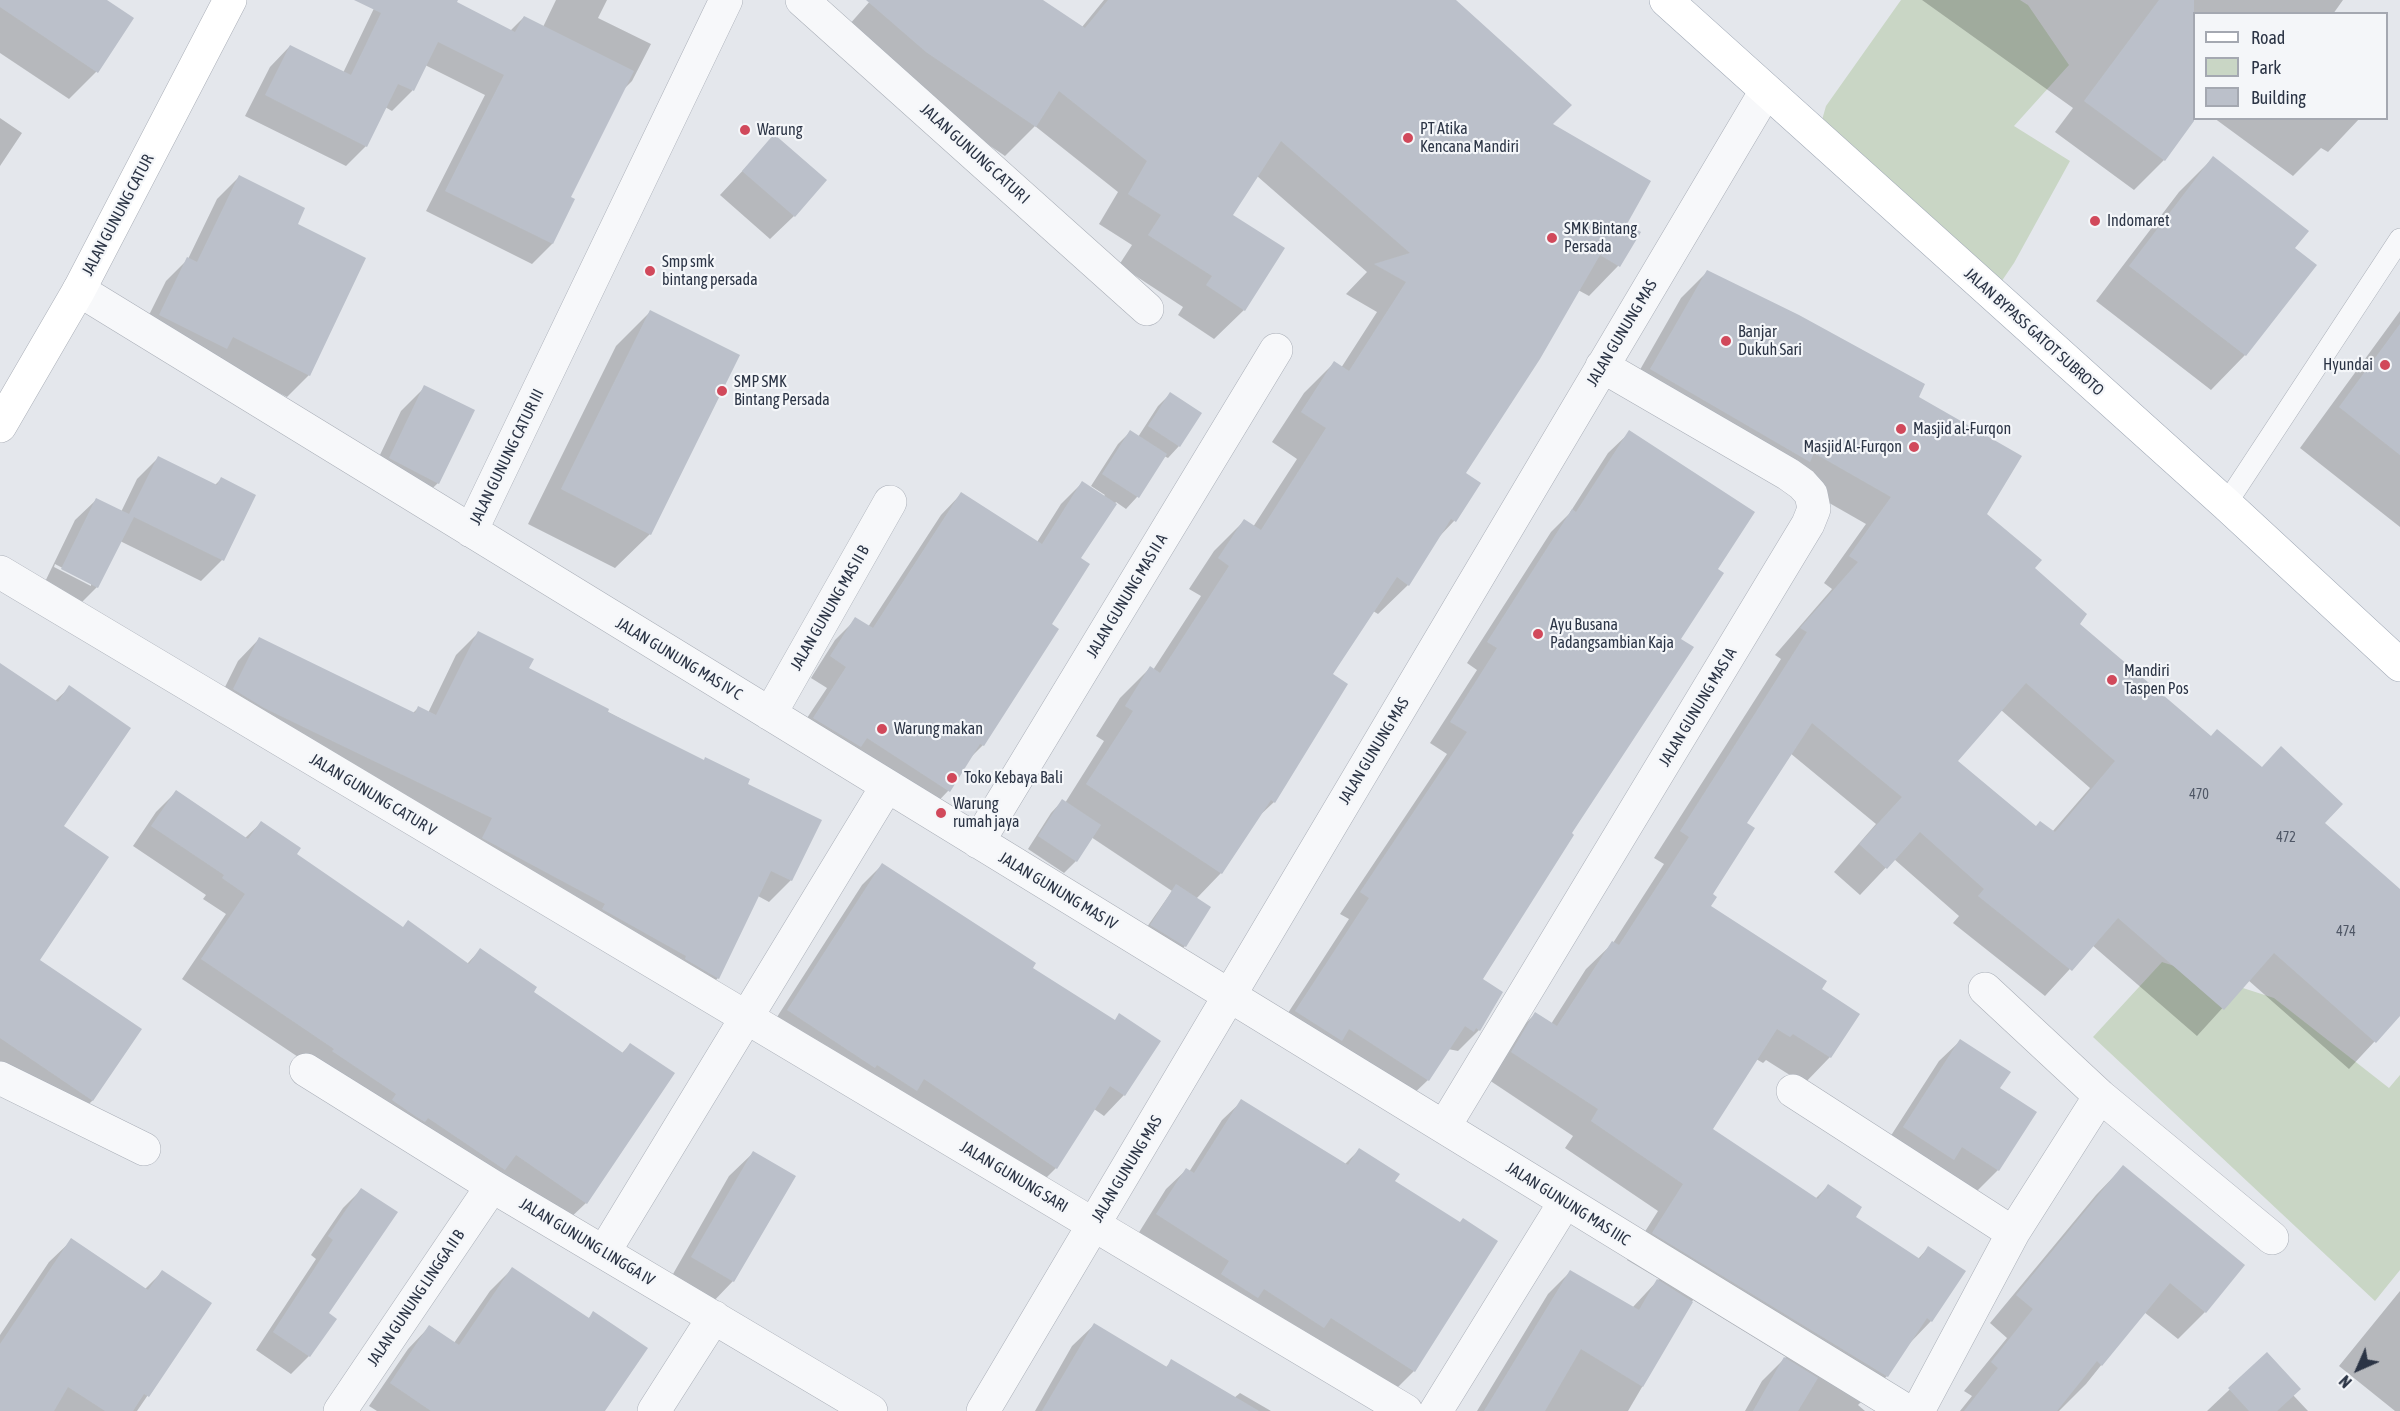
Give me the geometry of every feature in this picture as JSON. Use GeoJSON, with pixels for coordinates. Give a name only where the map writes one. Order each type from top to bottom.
{"type":"FeatureCollection","features":[{"type":"Feature","properties":{"kind":"main road","name":"JALAN GUNUNG CATUR"},"geometry":{"type":"LineString","coordinates":[[0,426],[79,290],[230,0]]}},
{"type":"Feature","properties":{"kind":"main road","name":"JALAN BYPASS GATOT SUBROTO"},"geometry":{"type":"LineString","coordinates":[[1666,0],[2226,504],[2400,665]]}},
{"type":"Feature","properties":{"kind":"street","name":"JALAN GUNUNG CATUR III"},"geometry":{"type":"LineString","coordinates":[[79,290],[471,531],[726,0]]}},
{"type":"Feature","properties":{"kind":"street","name":"JALAN GUNUNG CATUR I"},"geometry":{"type":"LineString","coordinates":[[802,0],[1147,309]]}},
{"type":"Feature","properties":{"kind":"street","name":"JALAN GUNUNG MAS"},"geometry":{"type":"LineString","coordinates":[[983,1411],[1766,91]]}},
{"type":"Feature","properties":{"kind":"street","name":"JALAN GUNUNG MAS II A"},"geometry":{"type":"LineString","coordinates":[[978,842],[1275,350]]}},
{"type":"Feature","properties":{"kind":"street","name":"JALAN GUNUNG MAS IA"},"geometry":{"type":"LineString","coordinates":[[1444,1127],[1808,524],[1814,508],[1811,494],[1788,474],[1602,366]]}},
{"type":"Feature","properties":{"kind":"street","name":"JALAN GUNUNG MAS II B"},"geometry":{"type":"LineString","coordinates":[[770,714],[890,502]]}},
{"type":"Feature","properties":{"kind":"street","name":"JALAN GUNUNG MAS IV C"},"geometry":{"type":"LineString","coordinates":[[471,531],[887,786]]}},
{"type":"Feature","properties":{"kind":"street","name":"JALAN GUNUNG CATUR V"},"geometry":{"type":"LineString","coordinates":[[0,572],[746,1018]]}},
{"type":"Feature","properties":{"kind":"street","name":"JALAN GUNUNG MAS IV"},"geometry":{"type":"LineString","coordinates":[[887,786],[1230,995]]}},
{"type":"Feature","properties":{"kind":"street"},"geometry":{"type":"LineString","coordinates":[[604,1252],[887,786]]}},
{"type":"Feature","properties":{"kind":"street"},"geometry":{"type":"LineString","coordinates":[[1986,989],[2100,1096],[2272,1238]]}},
{"type":"Feature","properties":{"kind":"street","name":"JALAN GUNUNG MAS IIIC"},"geometry":{"type":"LineString","coordinates":[[1230,995],[1907,1411]]}},
{"type":"Feature","properties":{"kind":"street","name":"JALAN GUNUNG SARI"},"geometry":{"type":"LineString","coordinates":[[746,1018],[1406,1411]]}},
{"type":"Feature","properties":{"kind":"street","name":"JALAN GUNUNG LINGGA IV"},"geometry":{"type":"LineString","coordinates":[[306,1070],[492,1185],[871,1411]]}},
{"type":"Feature","properties":{"kind":"street"},"geometry":{"type":"LineString","coordinates":[[0,1078],[144,1149]]}},
{"type":"Feature","properties":{"kind":"street"},"geometry":{"type":"LineString","coordinates":[[1792,1091],[2013,1233]]}},
{"type":"Feature","properties":{"kind":"street"},"geometry":{"type":"LineString","coordinates":[[1918,1411],[2013,1233],[2100,1096]]}},
{"type":"Feature","properties":{"kind":"street","name":"JALAN GUNUNG LINGGA II B"},"geometry":{"type":"LineString","coordinates":[[340,1411],[492,1185]]}},
{"type":"Feature","properties":{"kind":"street"},"geometry":{"type":"LineString","coordinates":[[1436,1411],[1565,1202]]}},
{"type":"Feature","properties":{"kind":"street"},"geometry":{"type":"LineString","coordinates":[[654,1411],[714,1317]]}},
{"type":"Feature","properties":{"kind":"lane"},"geometry":{"type":"LineString","coordinates":[[2226,504],[2400,239]]}},
{"type":"Feature","properties":{"kind":"green space"},"geometry":{"type":"Polygon","coordinates":[[[1901,0],[2020,0],[2028,5],[2069,65],[2014,126],[2070,161],[2014,263],[1997,288],[1820,127],[1826,106],[1901,0]]]}},
{"type":"Feature","properties":{"kind":"green space"},"geometry":{"type":"Polygon","coordinates":[[[2162,962],[2274,998],[2389,1088],[2400,1075],[2400,1270],[2375,1301],[2093,1037],[2162,962]]]}},
{"type":"Feature","properties":{"kind":"building"},"geometry":{"type":"Polygon","coordinates":[[[0,0],[107,0],[134,18],[98,73],[0,7],[0,0]]]}},
{"type":"Feature","properties":{"kind":"building"},"geometry":{"type":"Polygon","coordinates":[[[354,0],[458,0],[457,2],[515,32],[524,16],[634,71],[571,197],[575,199],[553,244],[445,191],[504,75],[438,42],[414,91],[398,84],[367,147],[265,95],[290,45],[351,75],[381,13],[354,0]]]}},
{"type":"Feature","properties":{"kind":"building"},"geometry":{"type":"Polygon","coordinates":[[[866,0],[1043,0],[1085,28],[1108,0],[1456,0],[1572,105],[1553,124],[1651,181],[1627,224],[1641,232],[1620,267],[1600,255],[1540,359],[1466,473],[1481,483],[1456,522],[1451,519],[1409,586],[1397,577],[1333,674],[1348,684],[1275,803],[1271,800],[1222,874],[1086,784],[1133,711],[1125,706],[1150,666],[1160,673],[1229,566],[1218,558],[1244,519],[1261,530],[1326,428],[1301,412],[1334,361],[1349,371],[1406,282],[1374,264],[1410,253],[1281,141],[1233,215],[1285,248],[1245,311],[1206,285],[1212,276],[1148,235],[1161,215],[1128,194],[1147,161],[1059,91],[1036,127],[926,52],[866,0]]]}},
{"type":"Feature","properties":{"kind":"building"},"geometry":{"type":"Polygon","coordinates":[[[2159,0],[2194,0],[2194,121],[2165,161],[2084,101],[2159,0]]]}},
{"type":"Feature","properties":{"kind":"building"},"geometry":{"type":"Polygon","coordinates":[[[774,134],[827,180],[795,217],[742,171],[774,134]]]}},
{"type":"Feature","properties":{"kind":"building"},"geometry":{"type":"Polygon","coordinates":[[[2213,156],[2309,231],[2295,248],[2317,265],[2246,356],[2129,266],[2213,156]]]}},
{"type":"Feature","properties":{"kind":"building"},"geometry":{"type":"Polygon","coordinates":[[[239,175],[305,208],[298,224],[366,258],[310,376],[233,337],[227,349],[159,315],[187,257],[197,262],[239,175]]]}},
{"type":"Feature","properties":{"kind":"building"},"geometry":{"type":"Polygon","coordinates":[[[1707,270],[1799,315],[1925,384],[1919,397],[2022,456],[1987,514],[2042,560],[2035,568],[2087,614],[2080,624],[2211,736],[2217,729],[2262,767],[2281,746],[2343,804],[2325,823],[2400,889],[2400,1016],[2376,1043],[2274,953],[2224,1010],[2118,918],[2072,971],[1978,896],[1984,889],[1920,832],[1887,869],[1859,844],[1902,797],[1812,723],[1747,823],[1755,828],[1713,894],[1717,897],[1711,906],[1827,981],[1822,989],[1860,1014],[1831,1058],[1793,1034],[1790,1037],[1777,1029],[1713,1129],[1818,1199],[1828,1184],[1862,1207],[1856,1217],[1920,1259],[1928,1246],[1966,1271],[1932,1322],[1927,1318],[1888,1377],[1652,1233],[1683,1184],[1591,1121],[1598,1109],[1511,1052],[1535,1012],[1557,1026],[1612,941],[1619,945],[1689,837],[1680,831],[1807,632],[1800,628],[1858,562],[1849,556],[1891,497],[1814,453],[1810,462],[1650,369],[1707,270]],[[2026,683],[1958,761],[2036,826],[2040,821],[2055,832],[2115,761],[2026,683]]]}},
{"type":"Feature","properties":{"kind":"building"},"geometry":{"type":"Polygon","coordinates":[[[650,310],[740,355],[651,535],[561,489],[650,310]]]}},
{"type":"Feature","properties":{"kind":"building","name":"Hyundai"},"geometry":{"type":"Polygon","coordinates":[[[2400,324],[2400,455],[2339,407],[2400,324]]]}},
{"type":"Feature","properties":{"kind":"building"},"geometry":{"type":"Polygon","coordinates":[[[424,385],[475,410],[439,484],[389,458],[424,385]]]}},
{"type":"Feature","properties":{"kind":"building"},"geometry":{"type":"Polygon","coordinates":[[[1170,392],[1202,413],[1180,447],[1148,426],[1170,392]]]}},
{"type":"Feature","properties":{"kind":"building"},"geometry":{"type":"Polygon","coordinates":[[[1130,430],[1167,454],[1139,498],[1102,474],[1130,430]]]}},
{"type":"Feature","properties":{"kind":"building"},"geometry":{"type":"Polygon","coordinates":[[[1629,430],[1755,512],[1718,569],[1724,573],[1681,639],[1694,647],[1572,833],[1574,835],[1483,979],[1503,992],[1480,1031],[1476,1028],[1474,1032],[1465,1026],[1429,1081],[1349,1029],[1342,1041],[1295,1011],[1369,898],[1360,892],[1467,732],[1450,722],[1497,648],[1487,642],[1572,509],[1576,512],[1629,430]]]}},
{"type":"Feature","properties":{"kind":"building"},"geometry":{"type":"Polygon","coordinates":[[[158,456],[217,485],[221,477],[256,495],[224,561],[134,517],[98,588],[61,569],[96,498],[129,514],[158,456]]]}},
{"type":"Feature","properties":{"kind":"building"},"geometry":{"type":"Polygon","coordinates":[[[1082,481],[1117,504],[1081,558],[1090,564],[1052,624],[1059,629],[984,746],[980,744],[950,792],[867,738],[861,747],[813,718],[846,667],[830,656],[855,617],[873,628],[961,492],[1042,544],[1082,481]]]}},
{"type":"Feature","properties":{"kind":"building"},"geometry":{"type":"Polygon","coordinates":[[[478,631],[534,659],[529,668],[609,709],[608,712],[704,760],[705,757],[750,779],[748,784],[822,820],[792,881],[771,871],[719,979],[685,959],[686,956],[602,909],[605,904],[482,838],[492,818],[264,708],[233,689],[259,637],[415,713],[418,706],[436,715],[478,631]]]}},
{"type":"Feature","properties":{"kind":"building"},"geometry":{"type":"Polygon","coordinates":[[[0,663],[58,702],[69,685],[131,728],[64,826],[109,857],[40,960],[142,1029],[93,1101],[0,1038],[0,663]]]}},
{"type":"Feature","properties":{"kind":"building"},"geometry":{"type":"Polygon","coordinates":[[[176,790],[248,839],[261,821],[301,848],[297,854],[403,927],[408,920],[469,964],[480,948],[537,987],[534,992],[623,1053],[630,1043],[675,1073],[587,1204],[516,1155],[505,1170],[428,1118],[425,1122],[415,1116],[392,1100],[396,1094],[201,959],[245,894],[222,878],[224,875],[151,826],[176,790]]]}},
{"type":"Feature","properties":{"kind":"building"},"geometry":{"type":"Polygon","coordinates":[[[1062,799],[1101,825],[1077,862],[1038,836],[1062,799]]]}},
{"type":"Feature","properties":{"kind":"building"},"geometry":{"type":"Polygon","coordinates":[[[882,863],[1036,963],[1033,968],[1115,1020],[1119,1013],[1161,1041],[1125,1096],[1110,1086],[1057,1169],[924,1079],[917,1091],[877,1065],[875,1068],[787,1010],[882,863]]]}},
{"type":"Feature","properties":{"kind":"building"},"geometry":{"type":"Polygon","coordinates":[[[1176,884],[1211,907],[1186,947],[1150,925],[1176,884]]]}},
{"type":"Feature","properties":{"kind":"building"},"geometry":{"type":"Polygon","coordinates":[[[1960,1039],[2011,1072],[2000,1088],[2037,1112],[1999,1171],[1962,1147],[1954,1160],[1903,1127],[1960,1039]]]}},
{"type":"Feature","properties":{"kind":"building"},"geometry":{"type":"Polygon","coordinates":[[[1241,1099],[1348,1165],[1359,1148],[1400,1174],[1395,1181],[1460,1222],[1463,1218],[1498,1241],[1415,1372],[1331,1318],[1324,1328],[1264,1289],[1258,1298],[1221,1274],[1229,1261],[1156,1214],[1186,1168],[1194,1173],[1241,1099]]]}},
{"type":"Feature","properties":{"kind":"building"},"geometry":{"type":"Polygon","coordinates":[[[753,1151],[796,1176],[734,1282],[691,1257],[753,1151]]]}},
{"type":"Feature","properties":{"kind":"building"},"geometry":{"type":"Polygon","coordinates":[[[2123,1165],[2245,1265],[2206,1313],[2170,1283],[2102,1366],[2097,1361],[2057,1411],[1964,1411],[1998,1368],[1991,1362],[2033,1309],[2016,1295],[2123,1165]]]}},
{"type":"Feature","properties":{"kind":"building"},"geometry":{"type":"Polygon","coordinates":[[[361,1188],[398,1212],[329,1313],[337,1319],[310,1357],[273,1332],[333,1240],[328,1236],[361,1188]]]}},
{"type":"Feature","properties":{"kind":"building"},"geometry":{"type":"Polygon","coordinates":[[[71,1238],[148,1290],[162,1270],[212,1303],[149,1397],[144,1394],[133,1411],[105,1411],[68,1387],[54,1411],[0,1411],[0,1344],[71,1238]]]}},
{"type":"Feature","properties":{"kind":"building"},"geometry":{"type":"Polygon","coordinates":[[[512,1267],[589,1318],[593,1311],[648,1348],[605,1411],[431,1411],[390,1383],[429,1325],[459,1345],[512,1267]]]}},
{"type":"Feature","properties":{"kind":"building"},"geometry":{"type":"Polygon","coordinates":[[[1570,1270],[1639,1310],[1657,1279],[1693,1302],[1643,1387],[1581,1349],[1545,1411],[1484,1411],[1570,1270]]]}},
{"type":"Feature","properties":{"kind":"building"},"geometry":{"type":"Polygon","coordinates":[[[1094,1323],[1167,1367],[1171,1359],[1259,1411],[1042,1411],[1094,1323]]]}},
{"type":"Feature","properties":{"kind":"building"},"geometry":{"type":"Polygon","coordinates":[[[2267,1352],[2301,1389],[2277,1411],[2249,1411],[2228,1388],[2267,1352]]]}},
{"type":"Feature","properties":{"kind":"building"},"geometry":{"type":"Polygon","coordinates":[[[1784,1357],[1818,1378],[1798,1411],[1753,1411],[1784,1357]]]}},
{"type":"Feature","properties":{"kind":"place","name":"Warung"},"geometry":{"type":"Point","coordinates":[745,130]}},
{"type":"Feature","properties":{"kind":"place","name":"PT Atika Kencana Mandiri"},"geometry":{"type":"Point","coordinates":[1408,138]}},
{"type":"Feature","properties":{"kind":"place","name":"Indomaret"},"geometry":{"type":"Point","coordinates":[2095,221]}},
{"type":"Feature","properties":{"kind":"place","name":"SMK Bintang Persada"},"geometry":{"type":"Point","coordinates":[1552,238]}},
{"type":"Feature","properties":{"kind":"place","name":"Smp smk bintang persada"},"geometry":{"type":"Point","coordinates":[650,271]}},
{"type":"Feature","properties":{"kind":"place","name":"Banjar Dukuh Sari"},"geometry":{"type":"Point","coordinates":[1726,341]}},
{"type":"Feature","properties":{"kind":"place","name":"Hyundai"},"geometry":{"type":"Point","coordinates":[2385,365]}},
{"type":"Feature","properties":{"kind":"place","name":"SMP SMK Bintang Persada"},"geometry":{"type":"Point","coordinates":[722,391]}},
{"type":"Feature","properties":{"kind":"place","name":"Masjid al-Furqon"},"geometry":{"type":"Point","coordinates":[1901,429]}},
{"type":"Feature","properties":{"kind":"place","name":"Masjid Al-Furqon"},"geometry":{"type":"Point","coordinates":[1914,447]}},
{"type":"Feature","properties":{"kind":"place","name":"Ayu Busana Padangsambian Kaja"},"geometry":{"type":"Point","coordinates":[1538,634]}},
{"type":"Feature","properties":{"kind":"place","name":"Mandiri Taspen Pos"},"geometry":{"type":"Point","coordinates":[2112,680]}},
{"type":"Feature","properties":{"kind":"place","name":"Warung makan"},"geometry":{"type":"Point","coordinates":[882,729]}},
{"type":"Feature","properties":{"kind":"place","name":"Toko Kebaya Bali"},"geometry":{"type":"Point","coordinates":[952,778]}},
{"type":"Feature","properties":{"kind":"place","name":"Warung rumah jaya"},"geometry":{"type":"Point","coordinates":[941,813]}}]}
